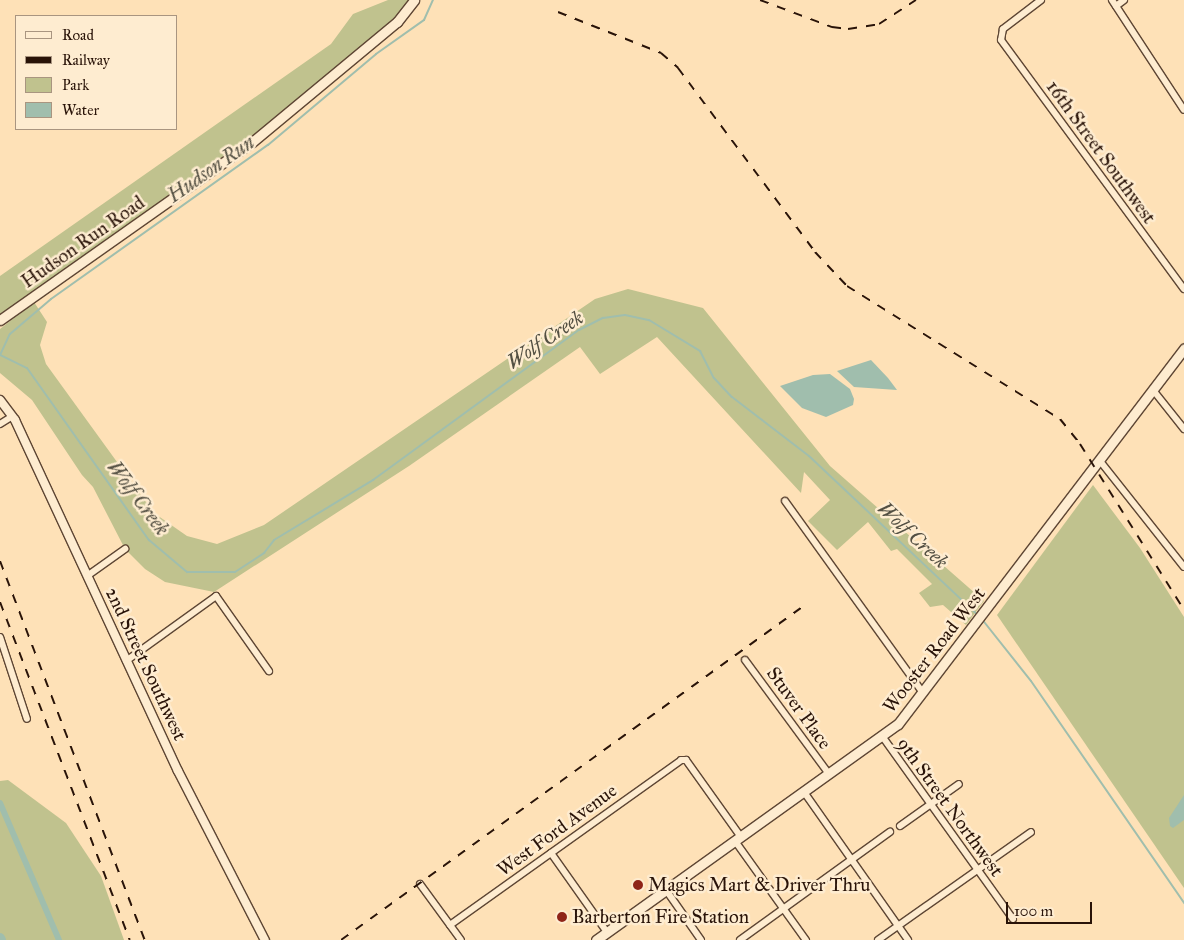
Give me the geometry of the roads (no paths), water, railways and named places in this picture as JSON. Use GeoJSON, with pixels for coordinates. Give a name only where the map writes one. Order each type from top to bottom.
{"type":"FeatureCollection","features":[{"type":"Feature","properties":{"kind":"main road","name":"Hudson Run Road"},"geometry":{"type":"LineString","coordinates":[[0,320],[258,136],[397,22],[414,0]]}},
{"type":"Feature","properties":{"kind":"main road","name":"Wooster Road West"},"geometry":{"type":"LineString","coordinates":[[596,940],[902,720],[973,630],[1184,349]]}},
{"type":"Feature","properties":{"kind":"street","name":"16th Street Southwest"},"geometry":{"type":"LineString","coordinates":[[1041,0],[1002,30],[1001,40],[1184,289]]}},
{"type":"Feature","properties":{"kind":"street"},"geometry":{"type":"LineString","coordinates":[[1124,0],[1114,3],[1184,110]]}},
{"type":"Feature","properties":{"kind":"street"},"geometry":{"type":"LineString","coordinates":[[1153,390],[1184,429]]}},
{"type":"Feature","properties":{"kind":"street","name":"2nd Street Southwest"},"geometry":{"type":"LineString","coordinates":[[0,400],[13,416],[178,772],[265,940]]}},
{"type":"Feature","properties":{"kind":"street"},"geometry":{"type":"LineString","coordinates":[[0,424],[13,416]]}},
{"type":"Feature","properties":{"kind":"street"},"geometry":{"type":"LineString","coordinates":[[1100,461],[1184,567]]}},
{"type":"Feature","properties":{"kind":"street"},"geometry":{"type":"LineString","coordinates":[[785,501],[923,693]]}},
{"type":"Feature","properties":{"kind":"street"},"geometry":{"type":"LineString","coordinates":[[87,576],[125,549]]}},
{"type":"Feature","properties":{"kind":"street"},"geometry":{"type":"LineString","coordinates":[[126,661],[216,596],[269,671]]}},
{"type":"Feature","properties":{"kind":"street"},"geometry":{"type":"LineString","coordinates":[[0,637],[27,719]]}},
{"type":"Feature","properties":{"kind":"street","name":"Stuver Place"},"geometry":{"type":"LineString","coordinates":[[745,660],[829,774]]}},
{"type":"Feature","properties":{"kind":"street","name":"9th Street Northwest"},"geometry":{"type":"LineString","coordinates":[[882,736],[1013,919]]}},
{"type":"Feature","properties":{"kind":"street","name":"West Ford Avenue"},"geometry":{"type":"LineString","coordinates":[[450,925],[681,760],[686,760],[738,839]]}},
{"type":"Feature","properties":{"kind":"street"},"geometry":{"type":"LineString","coordinates":[[900,826],[960,784]]}},
{"type":"Feature","properties":{"kind":"street"},"geometry":{"type":"LineString","coordinates":[[804,792],[908,940]]}},
{"type":"Feature","properties":{"kind":"street"},"geometry":{"type":"LineString","coordinates":[[740,940],[890,832]]}},
{"type":"Feature","properties":{"kind":"street"},"geometry":{"type":"LineString","coordinates":[[878,940],[1031,832]]}},
{"type":"Feature","properties":{"kind":"street"},"geometry":{"type":"LineString","coordinates":[[738,839],[806,940]]}},
{"type":"Feature","properties":{"kind":"street"},"geometry":{"type":"LineString","coordinates":[[550,853],[607,932]]}},
{"type":"Feature","properties":{"kind":"street"},"geometry":{"type":"LineString","coordinates":[[420,884],[461,940]]}},
{"type":"Feature","properties":{"kind":"street"},"geometry":{"type":"LineString","coordinates":[[666,890],[701,940]]}},
{"type":"Feature","properties":{"kind":"water"},"geometry":{"type":"Polygon","coordinates":[[[871,360],[897,390],[854,387],[837,371],[871,360]]]}},
{"type":"Feature","properties":{"kind":"water"},"geometry":{"type":"Polygon","coordinates":[[[830,374],[850,389],[854,399],[853,405],[826,417],[802,408],[780,386],[813,375],[830,374]]]}},
{"type":"Feature","properties":{"kind":"water"},"geometry":{"type":"Polygon","coordinates":[[[1184,795],[1184,820],[1173,828],[1170,826],[1169,818],[1184,795]]]}},
{"type":"Feature","properties":{"kind":"waterway","name":"Hudson Run"},"geometry":{"type":"LineString","coordinates":[[0,355],[10,334],[51,299],[268,145],[376,54],[424,20],[433,0]]}},
{"type":"Feature","properties":{"kind":"waterway","name":"Wolf Creek"},"geometry":{"type":"LineString","coordinates":[[0,355],[27,368],[149,540],[187,572],[235,572],[264,553],[274,540],[373,480],[579,330],[603,318],[625,315],[649,320],[700,351],[714,378],[732,397],[809,456],[978,615]]}},
{"type":"Feature","properties":{"kind":"waterway","name":"Wolf Creek"},"geometry":{"type":"LineString","coordinates":[[981,618],[1031,681],[1184,903]]}},
{"type":"Feature","properties":{"kind":"waterway"},"geometry":{"type":"LineString","coordinates":[[0,803],[59,940]]}},
{"type":"Feature","properties":{"kind":"railway"},"geometry":{"type":"LineString","coordinates":[[760,0],[832,27],[848,29],[879,24],[916,0]]}},
{"type":"Feature","properties":{"kind":"railway"},"geometry":{"type":"LineString","coordinates":[[558,12],[661,53],[678,68],[815,252],[847,286],[1060,419],[1080,444],[1184,610]]}},
{"type":"Feature","properties":{"kind":"railway"},"geometry":{"type":"LineString","coordinates":[[0,561],[145,940]]}},
{"type":"Feature","properties":{"kind":"railway"},"geometry":{"type":"LineString","coordinates":[[0,602],[130,940]]}},
{"type":"Feature","properties":{"kind":"railway"},"geometry":{"type":"LineString","coordinates":[[341,940],[805,605]]}},
{"type":"Feature","properties":{"kind":"place","name":"Magics Mart & Driver Thru"},"geometry":{"type":"Point","coordinates":[638,885]}},
{"type":"Feature","properties":{"kind":"place","name":"Barberton Fire Station"},"geometry":{"type":"Point","coordinates":[562,917]}}]}
